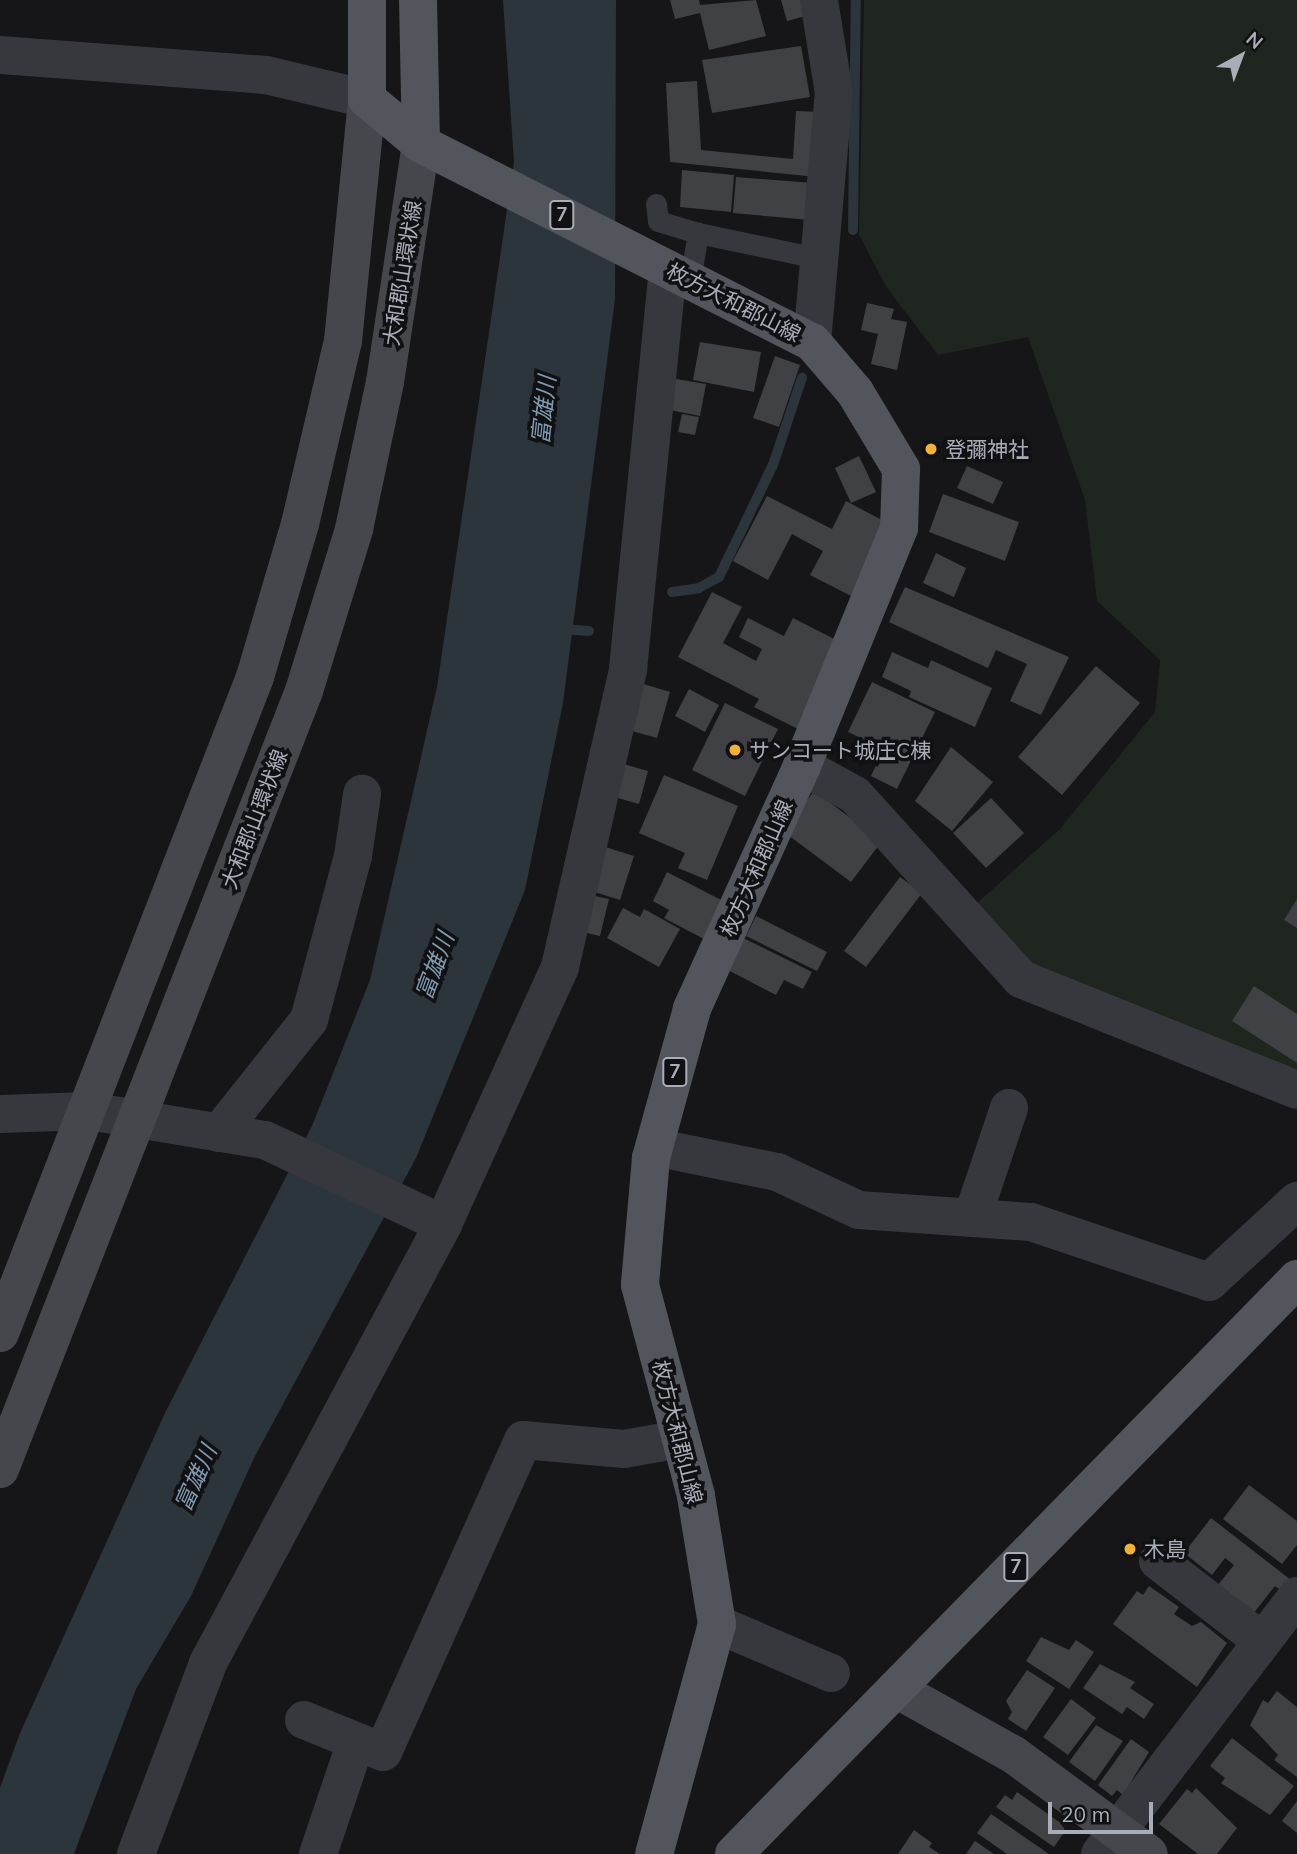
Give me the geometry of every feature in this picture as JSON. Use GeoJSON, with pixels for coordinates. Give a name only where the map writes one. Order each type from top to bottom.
{"type":"FeatureCollection","features":[{"type":"Feature","properties":{"kind":"main road"},"geometry":{"type":"LineString","coordinates":[[0,1333],[89,1111],[255,677],[300,524],[343,341],[367,99],[367,0]]}},
{"type":"Feature","properties":{"kind":"main road"},"geometry":{"type":"LineString","coordinates":[[418,0],[421,144]]}},
{"type":"Feature","properties":{"kind":"main road","name":"枚方大和郡山線"},"geometry":{"type":"LineString","coordinates":[[367,99],[421,144],[812,342],[855,392],[901,469],[899,528],[802,766],[692,1009],[654,1147],[640,1285],[696,1496],[717,1624],[654,1854]]}},
{"type":"Feature","properties":{"kind":"main road","name":"大和郡山環状線"},"geometry":{"type":"LineString","coordinates":[[0,1469],[304,691],[354,529],[384,382],[421,144]]}},
{"type":"Feature","properties":{"kind":"main road","name":"7"},"geometry":{"type":"LineString","coordinates":[[734,1854],[1297,1279]]}},
{"type":"Feature","properties":{"kind":"main road"},"geometry":{"type":"LineString","coordinates":[[896,1689],[1014,1755],[1109,1842],[1149,1854]]}},
{"type":"Feature","properties":{"kind":"street"},"geometry":{"type":"LineString","coordinates":[[812,342],[822,259],[834,93],[819,0]]}},
{"type":"Feature","properties":{"kind":"street"},"geometry":{"type":"LineString","coordinates":[[0,55],[266,75],[367,99]]}},
{"type":"Feature","properties":{"kind":"street"},"geometry":{"type":"LineString","coordinates":[[136,1854],[208,1663],[443,1224],[560,967],[628,669],[679,275]]}},
{"type":"Feature","properties":{"kind":"street"},"geometry":{"type":"LineString","coordinates":[[802,766],[855,795],[1021,979],[1297,1090]]}},
{"type":"Feature","properties":{"kind":"street"},"geometry":{"type":"LineString","coordinates":[[219,1133],[309,1020],[353,856],[362,794]]}},
{"type":"Feature","properties":{"kind":"street"},"geometry":{"type":"LineString","coordinates":[[972,1218],[1009,1108]]}},
{"type":"Feature","properties":{"kind":"street"},"geometry":{"type":"LineString","coordinates":[[0,1114],[89,1111],[265,1140],[443,1224]]}},
{"type":"Feature","properties":{"kind":"street"},"geometry":{"type":"LineString","coordinates":[[654,1147],[777,1172],[859,1210],[1031,1222],[1209,1282],[1297,1201]]}},
{"type":"Feature","properties":{"kind":"street"},"geometry":{"type":"LineString","coordinates":[[304,1720],[383,1752],[523,1440],[624,1450],[680,1439]]}},
{"type":"Feature","properties":{"kind":"street"},"geometry":{"type":"LineString","coordinates":[[1158,1561],[1262,1641]]}},
{"type":"Feature","properties":{"kind":"street"},"geometry":{"type":"LineString","coordinates":[[1109,1842],[1297,1596]]}},
{"type":"Feature","properties":{"kind":"street"},"geometry":{"type":"LineString","coordinates":[[717,1624],[831,1673]]}},
{"type":"Feature","properties":{"kind":"street"},"geometry":{"type":"LineString","coordinates":[[318,1854],[356,1742]]}},
{"type":"Feature","properties":{"kind":"lane"},"geometry":{"type":"LineString","coordinates":[[656,204],[658,221],[698,233],[822,259]]}},
{"type":"Feature","properties":{"kind":"lane"},"geometry":{"type":"LineString","coordinates":[[679,275],[698,233]]}},
{"type":"Feature","properties":{"kind":"shaded area"},"geometry":{"type":"Polygon","coordinates":[[[864,0],[1297,0],[1297,1080],[1048,985],[975,905],[1060,829],[1155,712],[1160,660],[1097,601],[1085,500],[1028,337],[938,355],[887,288],[859,235],[864,0]]]}},
{"type":"Feature","properties":{"kind":"water","name":"富雄川"},"geometry":{"type":"Polygon","coordinates":[[[503,0],[616,0],[615,299],[563,703],[525,890],[416,1158],[255,1456],[191,1596],[136,1689],[74,1854],[0,1854],[0,1788],[20,1733],[165,1413],[312,1126],[370,980],[437,687],[514,162],[503,0]]]}},
{"type":"Feature","properties":{"kind":"building"},"geometry":{"type":"Polygon","coordinates":[[[670,0],[699,0],[700,5],[756,0],[766,36],[709,50],[700,13],[675,19],[670,0]]]}},
{"type":"Feature","properties":{"kind":"building"},"geometry":{"type":"Polygon","coordinates":[[[781,0],[805,0],[809,15],[787,21],[781,0]]]}},
{"type":"Feature","properties":{"kind":"building"},"geometry":{"type":"Polygon","coordinates":[[[801,46],[810,97],[712,113],[702,60],[801,46]]]}},
{"type":"Feature","properties":{"kind":"building"},"geometry":{"type":"Polygon","coordinates":[[[697,81],[701,150],[793,159],[796,111],[822,112],[817,177],[670,162],[666,83],[697,81]]]}},
{"type":"Feature","properties":{"kind":"building"},"geometry":{"type":"Polygon","coordinates":[[[682,170],[734,175],[731,212],[680,207],[682,170]]]}},
{"type":"Feature","properties":{"kind":"building"},"geometry":{"type":"Polygon","coordinates":[[[736,177],[813,183],[810,220],[733,213],[736,177]]]}},
{"type":"Feature","properties":{"kind":"building"},"geometry":{"type":"Polygon","coordinates":[[[867,303],[894,309],[891,319],[907,322],[897,370],[871,364],[878,334],[861,330],[867,303]]]}},
{"type":"Feature","properties":{"kind":"building"},"geometry":{"type":"Polygon","coordinates":[[[700,342],[761,352],[754,392],[693,380],[700,342]]]}},
{"type":"Feature","properties":{"kind":"building"},"geometry":{"type":"Polygon","coordinates":[[[775,356],[800,365],[779,427],[753,418],[775,356]]]}},
{"type":"Feature","properties":{"kind":"building"},"geometry":{"type":"Polygon","coordinates":[[[676,379],[706,384],[700,416],[670,410],[676,379]]]}},
{"type":"Feature","properties":{"kind":"building"},"geometry":{"type":"Polygon","coordinates":[[[682,414],[699,417],[695,435],[678,432],[682,414]]]}},
{"type":"Feature","properties":{"kind":"building"},"geometry":{"type":"Polygon","coordinates":[[[859,456],[876,492],[851,503],[835,468],[859,456]]]}},
{"type":"Feature","properties":{"kind":"building"},"geometry":{"type":"Polygon","coordinates":[[[967,466],[1003,482],[993,504],[957,488],[967,466]]]}},
{"type":"Feature","properties":{"kind":"building"},"geometry":{"type":"Polygon","coordinates":[[[943,494],[1019,522],[1005,561],[929,532],[943,494]]]}},
{"type":"Feature","properties":{"kind":"building"},"geometry":{"type":"Polygon","coordinates":[[[767,496],[832,529],[846,501],[893,526],[855,598],[810,575],[823,551],[792,534],[768,580],[733,561],[767,496]]]}},
{"type":"Feature","properties":{"kind":"building"},"geometry":{"type":"Polygon","coordinates":[[[936,553],[966,568],[954,597],[923,583],[936,553]]]}},
{"type":"Feature","properties":{"kind":"building"},"geometry":{"type":"Polygon","coordinates":[[[905,587],[1069,657],[1041,715],[1010,701],[1027,664],[996,650],[988,668],[889,622],[905,587]]]}},
{"type":"Feature","properties":{"kind":"building"},"geometry":{"type":"Polygon","coordinates":[[[712,592],[742,607],[723,643],[756,661],[762,649],[739,637],[748,618],[784,636],[793,618],[846,645],[802,731],[754,707],[759,699],[678,657],[712,592]]]}},
{"type":"Feature","properties":{"kind":"building"},"geometry":{"type":"Polygon","coordinates":[[[892,652],[928,668],[931,660],[992,688],[975,727],[909,697],[911,691],[882,677],[892,652]]]}},
{"type":"Feature","properties":{"kind":"building"},"geometry":{"type":"Polygon","coordinates":[[[1096,666],[1140,703],[1062,795],[1018,757],[1096,666]]]}},
{"type":"Feature","properties":{"kind":"building"},"geometry":{"type":"Polygon","coordinates":[[[637,682],[670,692],[657,738],[625,729],[637,682]]]}},
{"type":"Feature","properties":{"kind":"building"},"geometry":{"type":"Polygon","coordinates":[[[872,682],[935,712],[897,789],[871,776],[884,749],[848,732],[872,682]]]}},
{"type":"Feature","properties":{"kind":"building"},"geometry":{"type":"Polygon","coordinates":[[[689,689],[719,705],[705,732],[675,716],[689,689]]]}},
{"type":"Feature","properties":{"kind":"building","name":"サンコート城庄C棟"},"geometry":{"type":"Polygon","coordinates":[[[725,703],[778,729],[745,796],[692,770],[725,703]]]}},
{"type":"Feature","properties":{"kind":"building"},"geometry":{"type":"Polygon","coordinates":[[[951,747],[993,782],[952,831],[915,801],[951,747]]]}},
{"type":"Feature","properties":{"kind":"building"},"geometry":{"type":"Polygon","coordinates":[[[616,762],[648,771],[639,804],[607,795],[616,762]]]}},
{"type":"Feature","properties":{"kind":"building"},"geometry":{"type":"Polygon","coordinates":[[[664,775],[738,806],[707,880],[678,868],[685,853],[639,833],[664,775]]]}},
{"type":"Feature","properties":{"kind":"building"},"geometry":{"type":"Polygon","coordinates":[[[814,791],[882,841],[851,882],[784,832],[814,791]]]}},
{"type":"Feature","properties":{"kind":"building"},"geometry":{"type":"Polygon","coordinates":[[[991,798],[1024,833],[986,868],[953,833],[991,798]]]}},
{"type":"Feature","properties":{"kind":"building"},"geometry":{"type":"Polygon","coordinates":[[[602,846],[634,856],[620,900],[588,890],[602,846]]]}},
{"type":"Feature","properties":{"kind":"building"},"geometry":{"type":"Polygon","coordinates":[[[667,872],[725,902],[706,940],[664,918],[669,910],[653,901],[667,872]]]}},
{"type":"Feature","properties":{"kind":"building"},"geometry":{"type":"Polygon","coordinates":[[[900,877],[922,893],[866,967],[844,951],[900,877]]]}},
{"type":"Feature","properties":{"kind":"building"},"geometry":{"type":"Polygon","coordinates":[[[585,894],[609,899],[600,936],[577,931],[585,894]]]}},
{"type":"Feature","properties":{"kind":"building"},"geometry":{"type":"Polygon","coordinates":[[[1297,899],[1297,928],[1284,920],[1297,899]]]}},
{"type":"Feature","properties":{"kind":"building"},"geometry":{"type":"Polygon","coordinates":[[[623,908],[640,917],[644,909],[680,929],[659,967],[607,938],[623,908]]]}},
{"type":"Feature","properties":{"kind":"building"},"geometry":{"type":"Polygon","coordinates":[[[756,916],[827,952],[817,971],[746,936],[756,916]]]}},
{"type":"Feature","properties":{"kind":"building"},"geometry":{"type":"Polygon","coordinates":[[[741,937],[812,972],[803,989],[784,980],[776,995],[726,969],[741,937]]]}},
{"type":"Feature","properties":{"kind":"building"},"geometry":{"type":"Polygon","coordinates":[[[1254,986],[1297,1014],[1297,1063],[1232,1021],[1254,986]]]}},
{"type":"Feature","properties":{"kind":"building"},"geometry":{"type":"Polygon","coordinates":[[[1249,1485],[1297,1521],[1297,1545],[1282,1564],[1223,1519],[1249,1485]]]}},
{"type":"Feature","properties":{"kind":"building"},"geometry":{"type":"Polygon","coordinates":[[[1211,1518],[1291,1580],[1282,1591],[1275,1586],[1253,1614],[1217,1586],[1234,1565],[1225,1558],[1212,1575],[1184,1553],[1211,1518]]]}},
{"type":"Feature","properties":{"kind":"building"},"geometry":{"type":"Polygon","coordinates":[[[1149,1586],[1179,1607],[1174,1614],[1192,1626],[1201,1622],[1227,1643],[1197,1687],[1113,1624],[1137,1591],[1143,1595],[1149,1586]]]}},
{"type":"Feature","properties":{"kind":"building"},"geometry":{"type":"Polygon","coordinates":[[[1041,1637],[1069,1650],[1076,1640],[1094,1652],[1069,1689],[1026,1661],[1041,1637]]]}},
{"type":"Feature","properties":{"kind":"building"},"geometry":{"type":"Polygon","coordinates":[[[1100,1664],[1135,1682],[1130,1688],[1154,1704],[1144,1719],[1127,1707],[1122,1714],[1083,1688],[1100,1664]]]}},
{"type":"Feature","properties":{"kind":"building"},"geometry":{"type":"Polygon","coordinates":[[[1027,1670],[1055,1688],[1026,1731],[1008,1719],[1012,1712],[1006,1701],[1027,1670]]]}},
{"type":"Feature","properties":{"kind":"building"},"geometry":{"type":"Polygon","coordinates":[[[1277,1691],[1297,1707],[1297,1777],[1274,1760],[1278,1755],[1250,1725],[1263,1700],[1268,1703],[1277,1691]]]}},
{"type":"Feature","properties":{"kind":"building"},"geometry":{"type":"Polygon","coordinates":[[[1071,1699],[1096,1718],[1068,1755],[1043,1737],[1071,1699]]]}},
{"type":"Feature","properties":{"kind":"building"},"geometry":{"type":"Polygon","coordinates":[[[1096,1725],[1123,1741],[1095,1781],[1069,1762],[1096,1725]]]}},
{"type":"Feature","properties":{"kind":"building"},"geometry":{"type":"Polygon","coordinates":[[[1232,1738],[1294,1786],[1270,1815],[1221,1783],[1225,1778],[1210,1766],[1232,1738]]]}},
{"type":"Feature","properties":{"kind":"building"},"geometry":{"type":"Polygon","coordinates":[[[1131,1739],[1149,1752],[1123,1795],[1117,1790],[1112,1796],[1098,1785],[1131,1739]]]}},
{"type":"Feature","properties":{"kind":"building"},"geometry":{"type":"Polygon","coordinates":[[[1196,1788],[1237,1828],[1217,1854],[1198,1854],[1159,1824],[1187,1789],[1192,1793],[1196,1788]]]}},
{"type":"Feature","properties":{"kind":"building"},"geometry":{"type":"Polygon","coordinates":[[[1017,1792],[1062,1824],[1065,1831],[1054,1847],[996,1807],[1005,1795],[1012,1800],[1017,1792]]]}},
{"type":"Feature","properties":{"kind":"building"},"geometry":{"type":"Polygon","coordinates":[[[1297,1801],[1297,1833],[1282,1821],[1297,1801]]]}},
{"type":"Feature","properties":{"kind":"building"},"geometry":{"type":"Polygon","coordinates":[[[991,1814],[1049,1854],[1007,1854],[977,1833],[991,1814]]]}},
{"type":"Feature","properties":{"kind":"building"},"geometry":{"type":"Polygon","coordinates":[[[914,1830],[932,1843],[929,1847],[940,1854],[898,1854],[914,1830]]]}},
{"type":"Feature","properties":{"kind":"building"},"geometry":{"type":"Polygon","coordinates":[[[975,1841],[994,1854],[966,1854],[975,1841]]]}},
{"type":"Feature","properties":{"kind":"waterway"},"geometry":{"type":"LineString","coordinates":[[853,230],[856,0]]}},
{"type":"Feature","properties":{"kind":"waterway"},"geometry":{"type":"LineString","coordinates":[[672,592],[699,588],[719,577],[773,465],[802,378]]}},
{"type":"Feature","properties":{"kind":"waterway"},"geometry":{"type":"LineString","coordinates":[[561,629],[589,631]]}},
{"type":"Feature","properties":{"kind":"place","name":"登彌神社"},"geometry":{"type":"Point","coordinates":[931,449]}},
{"type":"Feature","properties":{"kind":"place","name":"サンコート城庄C棟"},"geometry":{"type":"Point","coordinates":[735,750]}},
{"type":"Feature","properties":{"kind":"place","name":"木島"},"geometry":{"type":"Point","coordinates":[1130,1549]}}]}
